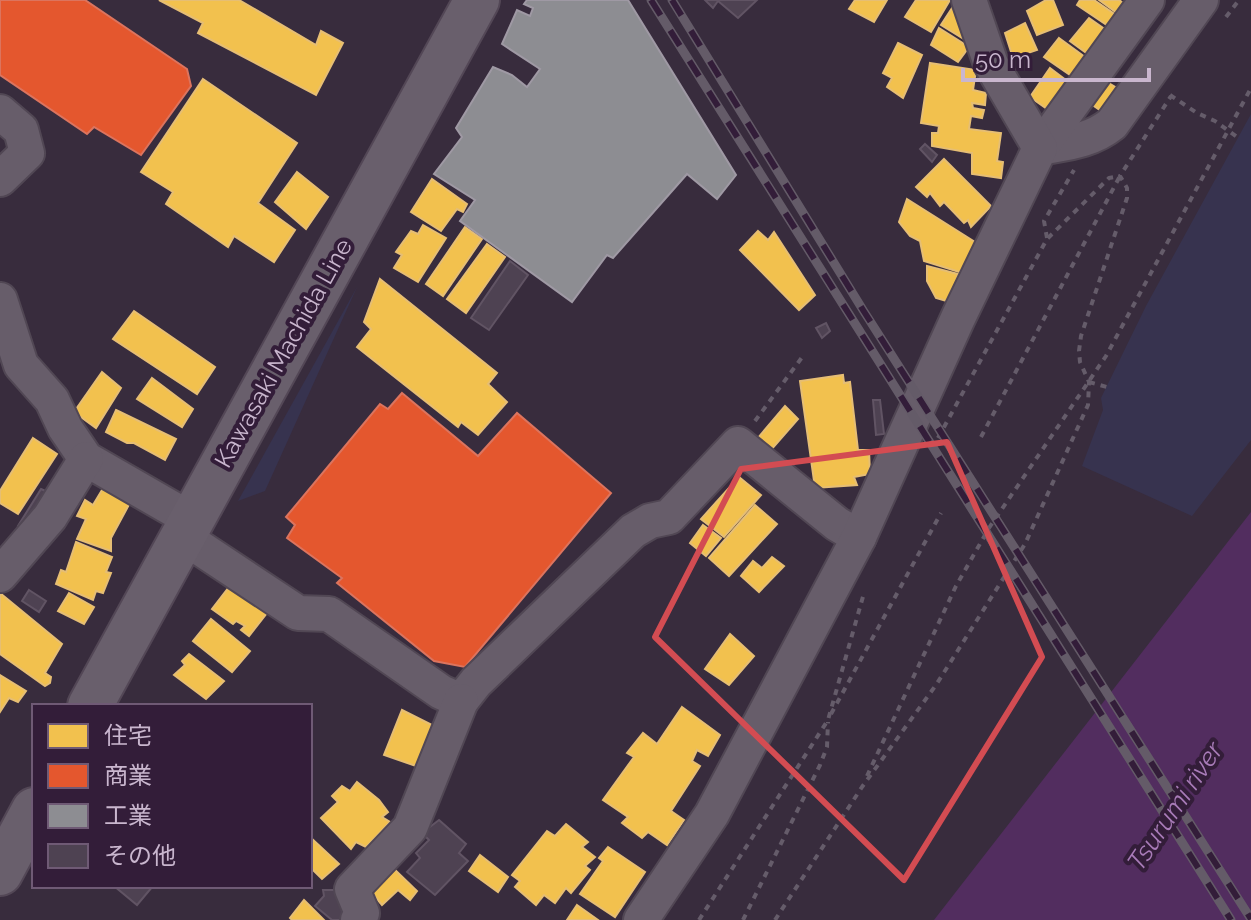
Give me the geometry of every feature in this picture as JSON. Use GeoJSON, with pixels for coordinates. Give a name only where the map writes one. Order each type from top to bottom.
{"type":"FeatureCollection","features":[{"type":"Feature","properties":{"kind":"main road","name":"Kawasaki Machida Line"},"geometry":{"type":"LineString","coordinates":[[91,704],[477,0]]}},
{"type":"Feature","properties":{"kind":"main road"},"geometry":{"type":"LineString","coordinates":[[0,873],[32,814]]}},
{"type":"Feature","properties":{"kind":"street"},"geometry":{"type":"LineString","coordinates":[[969,0],[991,64],[1040,148]]}},
{"type":"Feature","properties":{"kind":"street"},"geometry":{"type":"LineString","coordinates":[[641,920],[712,814],[859,537],[958,318],[1040,148],[1147,0]]}},
{"type":"Feature","properties":{"kind":"street"},"geometry":{"type":"LineString","coordinates":[[1040,148],[1086,139],[1112,124],[1201,0]]}},
{"type":"Feature","properties":{"kind":"street"},"geometry":{"type":"LineString","coordinates":[[0,112],[21,130],[27,153],[0,179]]}},
{"type":"Feature","properties":{"kind":"street"},"geometry":{"type":"LineString","coordinates":[[0,300],[21,365],[52,400],[65,428],[86,459],[187,528],[298,613],[329,614],[441,692],[461,701]]}},
{"type":"Feature","properties":{"kind":"street"},"geometry":{"type":"LineString","coordinates":[[358,920],[362,913],[352,889],[410,828],[461,701],[476,682],[633,531],[650,521],[669,517],[738,444],[837,524],[859,537]]}},
{"type":"Feature","properties":{"kind":"street"},"geometry":{"type":"LineString","coordinates":[[0,575],[50,517],[86,459]]}},
{"type":"Feature","properties":{"kind":"path"},"geometry":{"type":"LineString","coordinates":[[862,787],[956,586],[989,528],[1106,356],[1251,88]]}},
{"type":"Feature","properties":{"kind":"path"},"geometry":{"type":"LineString","coordinates":[[981,437],[1120,176],[1171,96]]}},
{"type":"Feature","properties":{"kind":"path"},"geometry":{"type":"LineString","coordinates":[[1180,101],[1237,137]]}},
{"type":"Feature","properties":{"kind":"path"},"geometry":{"type":"LineString","coordinates":[[1047,239],[1044,221],[1083,154],[1086,139]]}},
{"type":"Feature","properties":{"kind":"path"},"geometry":{"type":"LineString","coordinates":[[968,385],[1047,239],[1109,178],[1120,176]]}},
{"type":"Feature","properties":{"kind":"path"},"geometry":{"type":"LineString","coordinates":[[775,920],[862,787],[936,685],[1025,544],[1088,405],[1089,382],[1080,362],[1081,336],[1127,198],[1127,188],[1120,176]]}},
{"type":"Feature","properties":{"kind":"path"},"geometry":{"type":"LineString","coordinates":[[738,444],[803,356]]}},
{"type":"Feature","properties":{"kind":"path"},"geometry":{"type":"LineString","coordinates":[[1089,382],[1107,387]]}},
{"type":"Feature","properties":{"kind":"path"},"geometry":{"type":"LineString","coordinates":[[699,920],[828,720],[941,513]]}},
{"type":"Feature","properties":{"kind":"path"},"geometry":{"type":"LineString","coordinates":[[743,920],[827,747],[828,720],[864,592]]}},
{"type":"Feature","properties":{"kind":"highlighted area"},"geometry":{"type":"Polygon","coordinates":[[[947,442],[1042,657],[904,880],[655,637],[741,469],[947,442]]]}},
{"type":"Feature","properties":{"kind":"shaded area"},"geometry":{"type":"Polygon","coordinates":[[[1251,114],[1251,440],[1192,516],[1082,466],[1103,410],[1101,398],[1146,306],[1251,114]]]}},
{"type":"Feature","properties":{"kind":"shaded area"},"geometry":{"type":"Polygon","coordinates":[[[357,287],[265,491],[238,501],[357,287]]]}},
{"type":"Feature","properties":{"kind":"water","name":"Tsurumi river"},"geometry":{"type":"Polygon","coordinates":[[[1251,512],[1251,920],[934,920],[1251,512]]]}},
{"type":"Feature","properties":{"kind":"building: 住宅"},"geometry":{"type":"Polygon","coordinates":[[[159,0],[239,0],[316,45],[321,31],[343,43],[316,95],[198,33],[203,23],[159,0]]]}},
{"type":"Feature","properties":{"kind":"building: 住宅"},"geometry":{"type":"Polygon","coordinates":[[[855,0],[887,0],[874,22],[849,9],[855,0]]]}},
{"type":"Feature","properties":{"kind":"building: 住宅"},"geometry":{"type":"Polygon","coordinates":[[[916,0],[950,0],[931,32],[905,17],[916,0]]]}},
{"type":"Feature","properties":{"kind":"building: 住宅"},"geometry":{"type":"Polygon","coordinates":[[[1046,0],[1053,0],[1063,25],[1037,35],[1027,11],[1046,0]]]}},
{"type":"Feature","properties":{"kind":"building: 住宅"},"geometry":{"type":"Polygon","coordinates":[[[1080,0],[1094,0],[1122,19],[1114,30],[1077,5],[1080,0]]]}},
{"type":"Feature","properties":{"kind":"building: 住宅"},"geometry":{"type":"Polygon","coordinates":[[[1099,0],[1119,0],[1130,8],[1121,16],[1099,0]]]}},
{"type":"Feature","properties":{"kind":"building: 住宅"},"geometry":{"type":"Polygon","coordinates":[[[954,5],[973,24],[964,39],[941,25],[954,5]]]}},
{"type":"Feature","properties":{"kind":"building: 住宅"},"geometry":{"type":"Polygon","coordinates":[[[1089,18],[1113,35],[1093,58],[1070,41],[1089,18]]]}},
{"type":"Feature","properties":{"kind":"building: 住宅"},"geometry":{"type":"Polygon","coordinates":[[[1025,23],[1037,50],[1013,58],[1005,33],[1025,23]]]}},
{"type":"Feature","properties":{"kind":"building: 住宅"},"geometry":{"type":"Polygon","coordinates":[[[939,28],[969,47],[958,62],[931,45],[939,28]]]}},
{"type":"Feature","properties":{"kind":"building: 住宅"},"geometry":{"type":"Polygon","coordinates":[[[1059,38],[1089,60],[1076,79],[1044,57],[1059,38]]]}},
{"type":"Feature","properties":{"kind":"building: 住宅"},"geometry":{"type":"Polygon","coordinates":[[[898,43],[922,55],[903,98],[887,87],[892,78],[883,73],[898,43]]]}},
{"type":"Feature","properties":{"kind":"building: 住宅"},"geometry":{"type":"Polygon","coordinates":[[[930,63],[976,70],[973,90],[986,93],[985,105],[972,103],[973,108],[984,110],[982,118],[971,116],[969,129],[1001,133],[997,161],[1003,162],[1001,178],[972,174],[972,153],[932,146],[932,133],[938,133],[939,126],[921,123],[930,63]]]}},
{"type":"Feature","properties":{"kind":"building: 住宅"},"geometry":{"type":"Polygon","coordinates":[[[1050,68],[1075,87],[1054,114],[1030,97],[1050,68]]]}},
{"type":"Feature","properties":{"kind":"building: 住宅"},"geometry":{"type":"Polygon","coordinates":[[[203,79],[297,143],[258,203],[295,230],[274,262],[234,236],[228,247],[166,204],[173,192],[141,172],[203,79]]]}},
{"type":"Feature","properties":{"kind":"building: 住宅"},"geometry":{"type":"Polygon","coordinates":[[[1107,82],[1122,91],[1104,113],[1091,104],[1107,82]]]}},
{"type":"Feature","properties":{"kind":"building: 住宅"},"geometry":{"type":"Polygon","coordinates":[[[944,159],[991,206],[971,227],[968,220],[964,223],[944,202],[940,206],[930,193],[927,197],[916,187],[944,159]]]}},
{"type":"Feature","properties":{"kind":"building: 住宅"},"geometry":{"type":"Polygon","coordinates":[[[297,172],[328,197],[306,229],[275,202],[297,172]]]}},
{"type":"Feature","properties":{"kind":"building: 住宅"},"geometry":{"type":"Polygon","coordinates":[[[432,179],[467,204],[463,212],[457,209],[441,231],[411,212],[432,179]]]}},
{"type":"Feature","properties":{"kind":"building: 住宅"},"geometry":{"type":"Polygon","coordinates":[[[907,199],[983,247],[969,275],[924,261],[920,241],[910,236],[899,222],[907,199]]]}},
{"type":"Feature","properties":{"kind":"building: 住宅"},"geometry":{"type":"Polygon","coordinates":[[[423,225],[446,238],[418,282],[394,268],[402,255],[396,252],[411,231],[418,234],[423,225]]]}},
{"type":"Feature","properties":{"kind":"building: 住宅"},"geometry":{"type":"Polygon","coordinates":[[[465,227],[482,239],[443,296],[426,284],[465,227]]]}},
{"type":"Feature","properties":{"kind":"building: 住宅"},"geometry":{"type":"Polygon","coordinates":[[[758,231],[768,240],[774,232],[815,295],[799,310],[740,250],[758,231]]]}},
{"type":"Feature","properties":{"kind":"building: 住宅"},"geometry":{"type":"Polygon","coordinates":[[[487,244],[505,257],[466,313],[447,299],[487,244]]]}},
{"type":"Feature","properties":{"kind":"building: 住宅"},"geometry":{"type":"Polygon","coordinates":[[[927,266],[958,274],[956,282],[966,285],[960,305],[936,298],[927,281],[927,266]]]}},
{"type":"Feature","properties":{"kind":"building: 住宅"},"geometry":{"type":"Polygon","coordinates":[[[380,279],[497,373],[488,384],[507,402],[478,435],[461,422],[458,427],[357,347],[371,329],[364,322],[380,279]]]}},
{"type":"Feature","properties":{"kind":"building: 住宅"},"geometry":{"type":"Polygon","coordinates":[[[134,311],[215,367],[197,394],[113,339],[134,311]]]}},
{"type":"Feature","properties":{"kind":"building: 住宅"},"geometry":{"type":"Polygon","coordinates":[[[102,372],[121,388],[96,428],[74,412],[102,372]]]}},
{"type":"Feature","properties":{"kind":"building: 住宅"},"geometry":{"type":"Polygon","coordinates":[[[843,375],[844,383],[850,382],[858,450],[869,450],[870,474],[854,477],[857,485],[815,488],[800,381],[843,375]]]}},
{"type":"Feature","properties":{"kind":"building: 住宅"},"geometry":{"type":"Polygon","coordinates":[[[152,378],[193,409],[182,427],[137,399],[152,378]]]}},
{"type":"Feature","properties":{"kind":"building: 住宅"},"geometry":{"type":"Polygon","coordinates":[[[785,406],[798,419],[771,450],[757,439],[785,406]]]}},
{"type":"Feature","properties":{"kind":"building: 住宅"},"geometry":{"type":"Polygon","coordinates":[[[116,410],[176,439],[165,460],[106,432],[116,410]]]}},
{"type":"Feature","properties":{"kind":"building: 住宅"},"geometry":{"type":"Polygon","coordinates":[[[33,438],[57,454],[18,514],[0,503],[0,491],[33,438]]]}},
{"type":"Feature","properties":{"kind":"building: 住宅"},"geometry":{"type":"Polygon","coordinates":[[[739,477],[761,495],[724,537],[701,519],[739,477]]]}},
{"type":"Feature","properties":{"kind":"building: 住宅"},"geometry":{"type":"Polygon","coordinates":[[[105,485],[132,499],[111,538],[111,551],[77,539],[86,519],[77,516],[85,500],[93,505],[105,485]]]}},
{"type":"Feature","properties":{"kind":"building: 住宅"},"geometry":{"type":"Polygon","coordinates":[[[755,505],[777,524],[729,576],[709,558],[755,505]]]}},
{"type":"Feature","properties":{"kind":"building: 住宅"},"geometry":{"type":"Polygon","coordinates":[[[703,525],[721,538],[706,556],[690,543],[703,525]]]}},
{"type":"Feature","properties":{"kind":"building: 住宅"},"geometry":{"type":"Polygon","coordinates":[[[76,542],[112,557],[106,572],[111,573],[103,593],[96,591],[93,600],[56,584],[61,570],[66,572],[76,542]]]}},
{"type":"Feature","properties":{"kind":"building: 住宅"},"geometry":{"type":"Polygon","coordinates":[[[772,557],[784,566],[759,592],[741,576],[753,561],[762,568],[772,557]]]}},
{"type":"Feature","properties":{"kind":"building: 住宅"},"geometry":{"type":"Polygon","coordinates":[[[236,578],[271,608],[249,636],[241,630],[245,626],[236,621],[233,624],[212,609],[236,578]]]}},
{"type":"Feature","properties":{"kind":"building: 住宅"},"geometry":{"type":"Polygon","coordinates":[[[0,593],[62,644],[45,673],[51,677],[50,683],[45,686],[0,654],[0,593]]]}},
{"type":"Feature","properties":{"kind":"building: 住宅"},"geometry":{"type":"Polygon","coordinates":[[[69,593],[94,607],[84,624],[58,611],[69,593]]]}},
{"type":"Feature","properties":{"kind":"building: 住宅"},"geometry":{"type":"Polygon","coordinates":[[[211,619],[250,651],[232,672],[193,641],[211,619]]]}},
{"type":"Feature","properties":{"kind":"building: 住宅"},"geometry":{"type":"Polygon","coordinates":[[[730,634],[754,656],[729,685],[705,669],[730,634]]]}},
{"type":"Feature","properties":{"kind":"building: 住宅"},"geometry":{"type":"Polygon","coordinates":[[[189,654],[224,681],[206,699],[174,675],[185,665],[182,661],[189,654]]]}},
{"type":"Feature","properties":{"kind":"building: 住宅"},"geometry":{"type":"Polygon","coordinates":[[[0,675],[26,691],[18,702],[9,698],[0,712],[0,675]]]}},
{"type":"Feature","properties":{"kind":"building: 住宅"},"geometry":{"type":"Polygon","coordinates":[[[682,707],[720,735],[708,756],[697,750],[692,761],[700,766],[671,811],[684,820],[667,845],[648,832],[642,838],[622,823],[628,817],[603,800],[634,757],[627,753],[643,733],[657,744],[682,707]]]}},
{"type":"Feature","properties":{"kind":"building: 住宅"},"geometry":{"type":"Polygon","coordinates":[[[402,710],[432,725],[416,766],[384,755],[402,710]]]}},
{"type":"Feature","properties":{"kind":"building: 住宅"},"geometry":{"type":"Polygon","coordinates":[[[357,782],[379,800],[388,812],[382,817],[390,822],[366,847],[356,842],[351,849],[321,818],[338,802],[332,796],[342,786],[350,791],[357,782]]]}},
{"type":"Feature","properties":{"kind":"building: 住宅"},"geometry":{"type":"Polygon","coordinates":[[[566,824],[588,842],[582,847],[595,857],[585,866],[590,870],[571,893],[566,888],[555,903],[544,895],[536,905],[515,887],[520,881],[512,875],[547,831],[555,836],[566,824]]]}},
{"type":"Feature","properties":{"kind":"building: 住宅"},"geometry":{"type":"Polygon","coordinates":[[[312,839],[339,864],[322,879],[312,869],[312,839]]]}},
{"type":"Feature","properties":{"kind":"building: 住宅"},"geometry":{"type":"Polygon","coordinates":[[[608,847],[645,872],[615,917],[580,894],[603,861],[599,858],[608,847]]]}},
{"type":"Feature","properties":{"kind":"building: 住宅"},"geometry":{"type":"Polygon","coordinates":[[[480,855],[508,877],[498,892],[469,871],[480,855]]]}},
{"type":"Feature","properties":{"kind":"building: 住宅"},"geometry":{"type":"Polygon","coordinates":[[[391,866],[417,891],[410,900],[398,890],[382,905],[367,887],[391,866]]]}},
{"type":"Feature","properties":{"kind":"building: 住宅"},"geometry":{"type":"Polygon","coordinates":[[[304,900],[324,920],[290,918],[304,900]]]}},
{"type":"Feature","properties":{"kind":"building: 住宅"},"geometry":{"type":"Polygon","coordinates":[[[577,905],[598,920],[567,920],[577,905]]]}},
{"type":"Feature","properties":{"kind":"building: 商業"},"geometry":{"type":"Polygon","coordinates":[[[0,0],[85,0],[187,69],[191,86],[141,155],[94,127],[87,134],[0,75],[0,0]]]}},
{"type":"Feature","properties":{"kind":"building: 商業"},"geometry":{"type":"Polygon","coordinates":[[[402,393],[478,456],[517,413],[611,493],[465,667],[434,661],[337,583],[342,578],[287,538],[295,525],[286,517],[380,404],[388,409],[402,393]]]}},
{"type":"Feature","properties":{"kind":"building: 工業"},"geometry":{"type":"Polygon","coordinates":[[[527,0],[628,0],[736,175],[717,199],[687,174],[613,258],[607,255],[572,302],[460,221],[475,200],[434,174],[462,137],[456,128],[493,67],[512,75],[527,87],[540,69],[502,44],[517,10],[530,16],[533,8],[524,4],[527,0]]]}},
{"type":"Feature","properties":{"kind":"building: その他"},"geometry":{"type":"Polygon","coordinates":[[[705,0],[757,0],[738,18],[718,1],[713,8],[705,0]]]}},
{"type":"Feature","properties":{"kind":"building: その他"},"geometry":{"type":"Polygon","coordinates":[[[925,144],[937,155],[932,162],[920,149],[925,144]]]}},
{"type":"Feature","properties":{"kind":"building: その他"},"geometry":{"type":"Polygon","coordinates":[[[510,261],[528,275],[489,330],[471,318],[510,261]]]}},
{"type":"Feature","properties":{"kind":"building: その他"},"geometry":{"type":"Polygon","coordinates":[[[826,323],[830,331],[822,338],[816,328],[826,323]]]}},
{"type":"Feature","properties":{"kind":"building: その他"},"geometry":{"type":"Polygon","coordinates":[[[873,400],[880,400],[884,434],[876,435],[873,400]]]}},
{"type":"Feature","properties":{"kind":"building: その他"},"geometry":{"type":"Polygon","coordinates":[[[41,489],[50,493],[31,534],[18,526],[41,489]]]}},
{"type":"Feature","properties":{"kind":"building: その他"},"geometry":{"type":"Polygon","coordinates":[[[29,590],[46,601],[39,612],[22,601],[29,590]]]}},
{"type":"Feature","properties":{"kind":"building: その他"},"geometry":{"type":"Polygon","coordinates":[[[439,820],[466,844],[459,853],[468,861],[435,895],[407,872],[420,858],[416,853],[429,840],[422,833],[439,820]]]}},
{"type":"Feature","properties":{"kind":"building: その他"},"geometry":{"type":"Polygon","coordinates":[[[116,888],[151,888],[137,905],[116,888]]]}},
{"type":"Feature","properties":{"kind":"building: その他"},"geometry":{"type":"Polygon","coordinates":[[[323,890],[334,890],[342,900],[342,911],[348,915],[342,920],[332,920],[315,906],[324,896],[323,890]]]}},
{"type":"Feature","properties":{"kind":"railway"},"geometry":{"type":"LineString","coordinates":[[651,0],[1231,920]]}},
{"type":"Feature","properties":{"kind":"railway"},"geometry":{"type":"LineString","coordinates":[[672,0],[863,310],[1251,919]]}}]}
